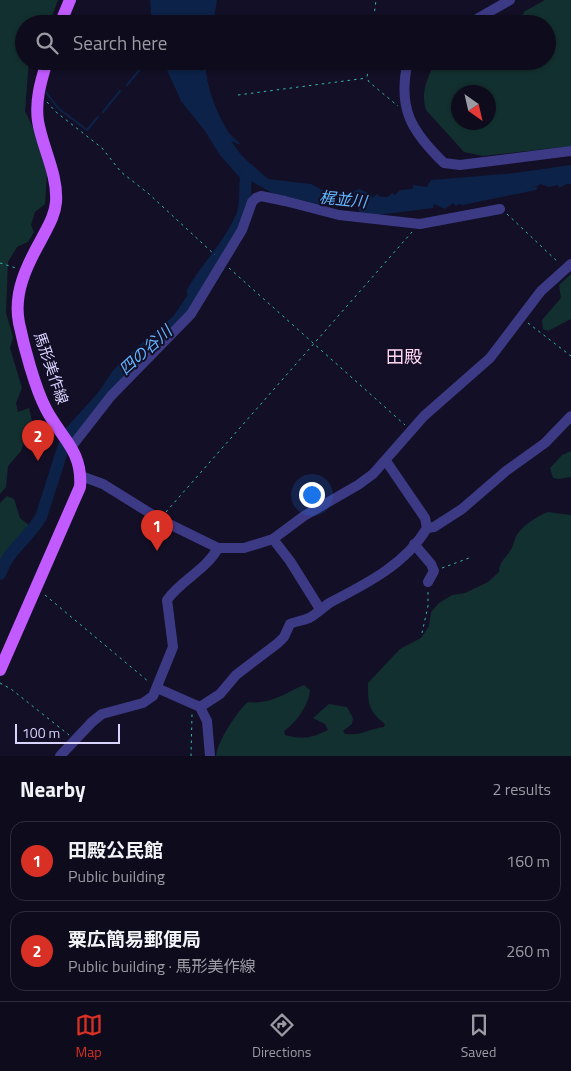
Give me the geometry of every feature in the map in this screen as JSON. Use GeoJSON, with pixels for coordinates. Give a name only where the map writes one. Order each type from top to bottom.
{"type":"FeatureCollection","features":[{"type":"Feature","properties":{"kind":"main road"},"geometry":{"type":"LineString","coordinates":[[64,15],[70,0]]}},
{"type":"Feature","properties":{"kind":"main road","name":"馬形美作線"},"geometry":{"type":"LineString","coordinates":[[0,670],[75,502],[81,476],[80,466],[69,442],[46,408],[19,322],[19,291],[25,271],[51,222],[56,201],[50,167],[38,120],[38,95],[45,70]]}},
{"type":"Feature","properties":{"kind":"street"},"geometry":{"type":"LineString","coordinates":[[484,15],[510,0]]}},
{"type":"Feature","properties":{"kind":"street"},"geometry":{"type":"LineString","coordinates":[[406,70],[404,84],[407,111],[414,131],[435,155],[450,165],[528,158],[571,151]]}},
{"type":"Feature","properties":{"kind":"street"},"geometry":{"type":"LineString","coordinates":[[69,442],[186,320],[242,230],[252,202],[261,196],[339,215],[420,224],[500,209]]}},
{"type":"Feature","properties":{"kind":"street"},"geometry":{"type":"LineString","coordinates":[[81,476],[103,484],[161,520],[218,548],[244,548],[272,539],[319,506],[358,485],[386,461],[424,416],[490,358],[541,291],[567,267]]}},
{"type":"Feature","properties":{"kind":"street"},"geometry":{"type":"LineString","coordinates":[[196,706],[220,694],[236,675],[284,638],[290,624],[309,618],[320,609],[380,575],[414,544],[427,528],[434,527],[458,512],[506,471],[545,443],[571,416]]}},
{"type":"Feature","properties":{"kind":"street"},"geometry":{"type":"LineString","coordinates":[[386,461],[425,518],[427,528]]}},
{"type":"Feature","properties":{"kind":"street"},"geometry":{"type":"LineString","coordinates":[[272,539],[290,561],[320,609]]}},
{"type":"Feature","properties":{"kind":"street"},"geometry":{"type":"LineString","coordinates":[[414,544],[431,564],[434,571],[428,582]]}},
{"type":"Feature","properties":{"kind":"street"},"geometry":{"type":"LineString","coordinates":[[60,756],[102,714],[143,703],[153,696],[173,647],[167,600],[172,593],[206,564],[218,548]]}},
{"type":"Feature","properties":{"kind":"street"},"geometry":{"type":"LineString","coordinates":[[156,688],[196,706],[207,721],[210,756]]}},
{"type":"Feature","properties":{"kind":"path"},"geometry":{"type":"LineString","coordinates":[[374,15],[376,0]]}},
{"type":"Feature","properties":{"kind":"path"},"geometry":{"type":"LineString","coordinates":[[368,70],[367,78],[373,87],[407,111]]}},
{"type":"Feature","properties":{"kind":"path"},"geometry":{"type":"LineString","coordinates":[[238,95],[367,78]]}},
{"type":"Feature","properties":{"kind":"path"},"geometry":{"type":"LineString","coordinates":[[38,95],[102,148],[121,172],[149,194],[212,252]]}},
{"type":"Feature","properties":{"kind":"path"},"geometry":{"type":"LineString","coordinates":[[500,209],[567,267]]}},
{"type":"Feature","properties":{"kind":"path"},"geometry":{"type":"LineString","coordinates":[[161,520],[420,224]]}},
{"type":"Feature","properties":{"kind":"path"},"geometry":{"type":"LineString","coordinates":[[223,262],[412,430]]}},
{"type":"Feature","properties":{"kind":"path"},"geometry":{"type":"LineString","coordinates":[[0,263],[25,271]]}},
{"type":"Feature","properties":{"kind":"path"},"geometry":{"type":"LineString","coordinates":[[521,318],[571,356]]}},
{"type":"Feature","properties":{"kind":"path"},"geometry":{"type":"LineString","coordinates":[[434,571],[469,558]]}},
{"type":"Feature","properties":{"kind":"path"},"geometry":{"type":"LineString","coordinates":[[422,634],[428,606],[428,582]]}},
{"type":"Feature","properties":{"kind":"path"},"geometry":{"type":"LineString","coordinates":[[36,589],[156,688]]}},
{"type":"Feature","properties":{"kind":"path"},"geometry":{"type":"LineString","coordinates":[[0,683],[11,689],[75,740]]}},
{"type":"Feature","properties":{"kind":"path"},"geometry":{"type":"LineString","coordinates":[[191,756],[196,706]]}},
{"type":"Feature","properties":{"kind":"green space"},"geometry":{"type":"Polygon","coordinates":[[[0,0],[58,0],[52,15],[15,15],[15,70],[28,70],[25,111],[36,134],[47,175],[45,204],[35,212],[31,225],[34,232],[28,242],[17,247],[8,262],[6,313],[13,337],[10,348],[22,388],[16,403],[18,412],[29,408],[32,421],[21,451],[8,466],[6,487],[0,494],[0,0]]]}},
{"type":"Feature","properties":{"kind":"green space"},"geometry":{"type":"Polygon","coordinates":[[[545,0],[571,0],[571,146],[483,156],[464,152],[426,110],[424,93],[432,70],[556,70],[556,15],[522,15],[525,11],[545,0]]]}},
{"type":"Feature","properties":{"kind":"green space"},"geometry":{"type":"Polygon","coordinates":[[[571,274],[571,319],[548,331],[543,329],[542,320],[561,298],[559,285],[571,274]]]}},
{"type":"Feature","properties":{"kind":"green space"},"geometry":{"type":"Polygon","coordinates":[[[571,451],[571,477],[553,478],[550,468],[562,455],[571,451]]]}},
{"type":"Feature","properties":{"kind":"green space"},"geometry":{"type":"Polygon","coordinates":[[[7,496],[14,499],[20,518],[29,525],[24,536],[6,556],[0,568],[0,503],[7,496]]]}},
{"type":"Feature","properties":{"kind":"green space"},"geometry":{"type":"Polygon","coordinates":[[[548,512],[571,515],[571,756],[216,756],[220,743],[229,727],[248,702],[270,700],[304,685],[310,690],[307,702],[297,718],[284,731],[285,735],[307,737],[328,730],[325,724],[313,718],[329,704],[347,707],[353,718],[352,724],[343,731],[345,734],[356,734],[384,727],[385,724],[375,715],[370,706],[368,683],[400,649],[421,638],[429,626],[431,612],[439,603],[452,595],[465,593],[488,582],[499,572],[501,563],[511,549],[519,532],[530,522],[548,512]]]}},
{"type":"Feature","properties":{"kind":"water"},"geometry":{"type":"Polygon","coordinates":[[[150,0],[217,0],[214,15],[151,15],[150,0]]]}},
{"type":"Feature","properties":{"kind":"water","name":"梶並川"},"geometry":{"type":"Polygon","coordinates":[[[167,70],[206,70],[215,106],[228,132],[241,145],[231,141],[242,156],[268,179],[311,184],[330,194],[352,192],[359,189],[371,194],[372,198],[377,194],[381,197],[388,197],[392,193],[395,195],[400,190],[413,189],[413,185],[427,187],[431,180],[515,173],[571,165],[571,184],[559,188],[558,185],[549,187],[540,184],[538,186],[531,186],[538,187],[536,190],[463,205],[459,204],[456,206],[453,203],[445,209],[434,204],[433,208],[378,215],[360,213],[356,203],[356,205],[350,208],[345,204],[325,206],[272,193],[251,181],[247,182],[241,179],[219,154],[205,131],[181,101],[167,70]]]}},
{"type":"Feature","properties":{"kind":"waterway"},"geometry":{"type":"LineString","coordinates":[[127,85],[140,70]]}},
{"type":"Feature","properties":{"kind":"waterway"},"geometry":{"type":"LineString","coordinates":[[45,91],[58,108],[87,130],[98,117]]}},
{"type":"Feature","properties":{"kind":"waterway"},"geometry":{"type":"LineString","coordinates":[[103,112],[120,91]]}},
{"type":"Feature","properties":{"kind":"waterway","name":"四の谷川"},"geometry":{"type":"LineString","coordinates":[[0,574],[13,551],[41,517],[67,436],[104,395],[117,375],[129,362],[178,320],[194,296],[193,291],[231,236],[244,210],[247,171]]}},
{"type":"Feature","properties":{"kind":"place","name":"粟広簡易郵便局"},"geometry":{"type":"Point","coordinates":[38,461]}},
{"type":"Feature","properties":{"kind":"place","name":"田殿公民館"},"geometry":{"type":"Point","coordinates":[157,551]}},
{"type":"Feature","properties":{"kind":"district","name":"田殿"},"geometry":{"type":"Point","coordinates":[404,357]}}]}
